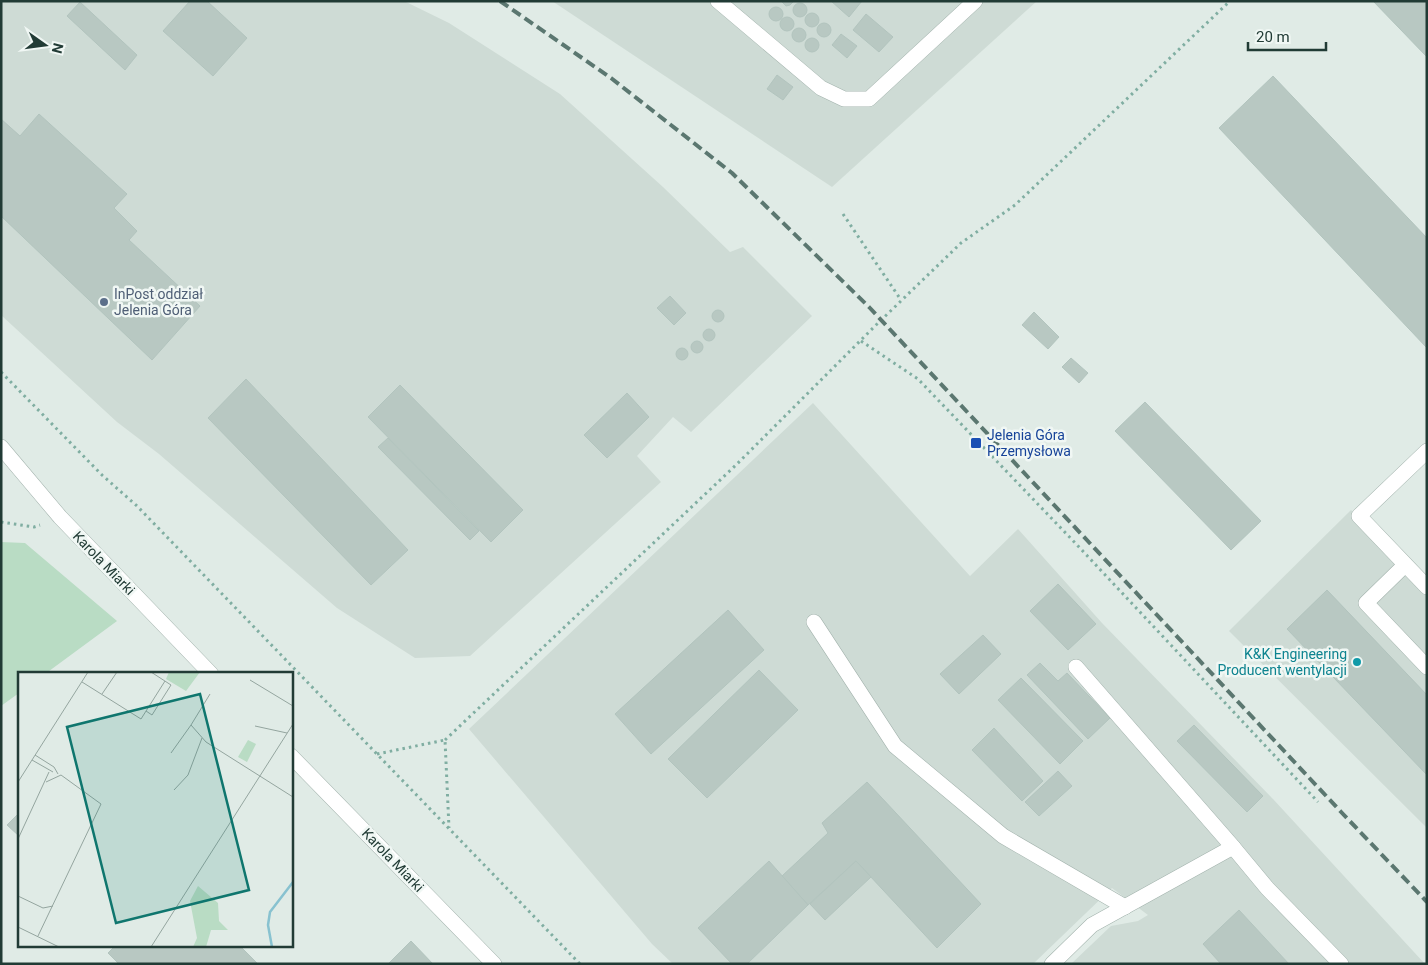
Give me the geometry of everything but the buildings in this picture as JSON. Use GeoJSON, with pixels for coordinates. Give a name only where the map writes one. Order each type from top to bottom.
{"type":"FeatureCollection","features":[{"type":"Feature","properties":{"kind":"street"},"geometry":{"type":"LineString","coordinates":[[718,1],[821,88],[844,99],[869,99],[975,1]]}},
{"type":"Feature","properties":{"kind":"street","name":"Karola Miarki"},"geometry":{"type":"LineString","coordinates":[[1,447],[60,517],[209,672]]}},
{"type":"Feature","properties":{"kind":"street"},"geometry":{"type":"LineString","coordinates":[[1427,451],[1359,516],[1427,587]]}},
{"type":"Feature","properties":{"kind":"street"},"geometry":{"type":"LineString","coordinates":[[1406,565],[1366,603],[1427,667]]}},
{"type":"Feature","properties":{"kind":"street"},"geometry":{"type":"LineString","coordinates":[[814,622],[895,746],[1003,836],[1125,907]]}},
{"type":"Feature","properties":{"kind":"street"},"geometry":{"type":"LineString","coordinates":[[1076,667],[1267,888],[1341,964]]}},
{"type":"Feature","properties":{"kind":"street","name":"Karola Miarki"},"geometry":{"type":"LineString","coordinates":[[292,757],[494,964]]}},
{"type":"Feature","properties":{"kind":"street"},"geometry":{"type":"LineString","coordinates":[[1052,964],[1092,925],[1233,847]]}},
{"type":"Feature","properties":{"kind":"path"},"geometry":{"type":"LineString","coordinates":[[377,754],[445,740],[736,465],[961,243],[1015,205],[1230,1]]}},
{"type":"Feature","properties":{"kind":"path"},"geometry":{"type":"LineString","coordinates":[[843,214],[902,300]]}},
{"type":"Feature","properties":{"kind":"path"},"geometry":{"type":"LineString","coordinates":[[860,341],[918,378],[1318,802]]}},
{"type":"Feature","properties":{"kind":"path"},"geometry":{"type":"LineString","coordinates":[[1,372],[102,475],[137,506],[580,964]]}},
{"type":"Feature","properties":{"kind":"path"},"geometry":{"type":"LineString","coordinates":[[1,522],[34,527],[60,517]]}},
{"type":"Feature","properties":{"kind":"path"},"geometry":{"type":"LineString","coordinates":[[445,740],[449,829]]}},
{"type":"Feature","properties":{"kind":"shaded area"},"geometry":{"type":"Polygon","coordinates":[[[1,1],[404,1],[449,23],[560,94],[663,187],[730,252],[743,247],[812,316],[691,432],[673,417],[637,456],[661,482],[470,656],[415,658],[337,608],[159,454],[117,422],[1,315],[1,1]]]}},
{"type":"Feature","properties":{"kind":"shaded area"},"geometry":{"type":"Polygon","coordinates":[[[552,1],[1037,1],[832,187],[552,1]]]}},
{"type":"Feature","properties":{"kind":"shaded area"},"geometry":{"type":"Polygon","coordinates":[[[813,403],[970,576],[1018,529],[1102,623],[1273,799],[1425,964],[1071,964],[1111,926],[1138,921],[1148,915],[1112,888],[1033,964],[673,964],[652,944],[469,729],[813,403]]]}},
{"type":"Feature","properties":{"kind":"shaded area"},"geometry":{"type":"Polygon","coordinates":[[[1351,510],[1427,590],[1427,828],[1229,631],[1351,510]]]}},
{"type":"Feature","properties":{"kind":"green space"},"geometry":{"type":"Polygon","coordinates":[[[1,542],[25,543],[117,621],[48,672],[18,672],[18,694],[1,706],[1,542]]]}},
{"type":"Feature","properties":{"kind":"railway"},"geometry":{"type":"LineString","coordinates":[[500,1],[611,78],[732,173],[869,307],[1427,902]]}},
{"type":"Feature","properties":{"kind":"place","name":"InPost oddział Jelenia Góra"},"geometry":{"type":"Point","coordinates":[104,302]}},
{"type":"Feature","properties":{"kind":"place","name":"Jelenia Góra Przemysłowa"},"geometry":{"type":"Point","coordinates":[976,443]}},
{"type":"Feature","properties":{"kind":"place","name":"K&K Engineering Producent wentylacji"},"geometry":{"type":"Point","coordinates":[1357,662]}}]}
